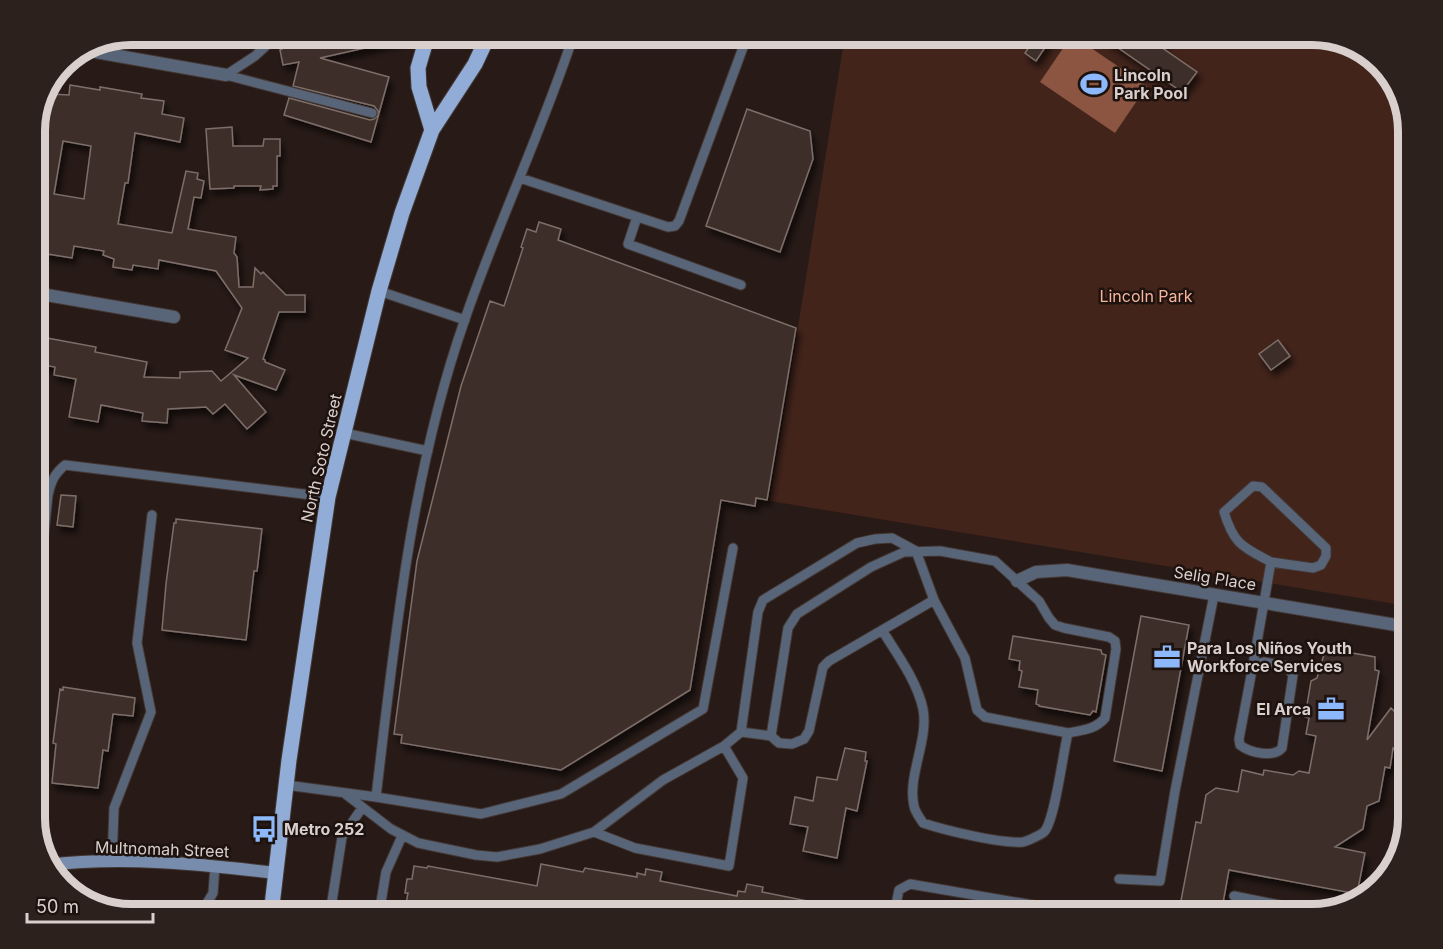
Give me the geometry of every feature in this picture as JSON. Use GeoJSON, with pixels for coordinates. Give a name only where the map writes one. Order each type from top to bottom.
{"type":"FeatureCollection","features":[{"type":"Feature","properties":{"kind":"main road"},"geometry":{"type":"LineString","coordinates":[[425,45],[418,68],[419,87],[432,130]]}},
{"type":"Feature","properties":{"kind":"main road","name":"North Soto Street"},"geometry":{"type":"LineString","coordinates":[[273,904],[286,785],[328,497],[379,291],[402,213],[432,130],[475,64],[484,45]]}},
{"type":"Feature","properties":{"kind":"street"},"geometry":{"type":"LineString","coordinates":[[97,52],[226,75]]}},
{"type":"Feature","properties":{"kind":"street"},"geometry":{"type":"LineString","coordinates":[[45,295],[174,317]]}},
{"type":"Feature","properties":{"kind":"street","name":"Selig Place"},"geometry":{"type":"LineString","coordinates":[[1017,581],[1036,572],[1067,570],[1398,625]]}},
{"type":"Feature","properties":{"kind":"street","name":"Multnomah Street"},"geometry":{"type":"LineString","coordinates":[[59,864],[112,862],[215,866],[276,873]]}},
{"type":"Feature","properties":{"kind":"lane"},"geometry":{"type":"LineString","coordinates":[[226,75],[267,45]]}},
{"type":"Feature","properties":{"kind":"lane"},"geometry":{"type":"LineString","coordinates":[[376,797],[396,630],[409,547],[437,413],[465,320],[570,45]]}},
{"type":"Feature","properties":{"kind":"lane"},"geometry":{"type":"LineString","coordinates":[[520,178],[668,227],[675,225],[679,221],[744,45]]}},
{"type":"Feature","properties":{"kind":"lane"},"geometry":{"type":"LineString","coordinates":[[226,75],[372,113]]}},
{"type":"Feature","properties":{"kind":"lane"},"geometry":{"type":"LineString","coordinates":[[636,217],[628,244],[741,285]]}},
{"type":"Feature","properties":{"kind":"lane"},"geometry":{"type":"LineString","coordinates":[[379,291],[465,320]]}},
{"type":"Feature","properties":{"kind":"lane"},"geometry":{"type":"LineString","coordinates":[[344,432],[428,451]]}},
{"type":"Feature","properties":{"kind":"lane"},"geometry":{"type":"LineString","coordinates":[[45,523],[51,482],[57,471],[65,465],[328,497]]}},
{"type":"Feature","properties":{"kind":"lane"},"geometry":{"type":"LineString","coordinates":[[1253,486],[1262,487],[1326,548],[1326,556],[1321,565],[1313,567],[1271,562],[1245,548],[1230,532],[1224,512],[1253,486]]}},
{"type":"Feature","properties":{"kind":"lane"},"geometry":{"type":"LineString","coordinates":[[112,862],[114,808],[151,711],[137,643],[152,514]]}},
{"type":"Feature","properties":{"kind":"lane"},"geometry":{"type":"LineString","coordinates":[[344,793],[402,836],[418,843],[476,855],[497,857],[540,849],[594,832],[663,780],[724,746],[741,732],[758,612],[763,600],[857,543],[876,539],[892,538],[916,551],[934,600],[965,658],[977,710],[985,717],[1068,733],[1099,725],[1105,718],[1116,649],[1115,641],[1110,637],[1055,625],[1039,601],[995,561],[940,551],[916,551],[904,552],[871,567],[797,614],[788,628],[771,736]]}},
{"type":"Feature","properties":{"kind":"lane"},"geometry":{"type":"LineString","coordinates":[[286,785],[481,814],[561,794],[703,709],[734,548]]}},
{"type":"Feature","properties":{"kind":"lane"},"geometry":{"type":"LineString","coordinates":[[1253,665],[1264,662],[1286,666],[1293,675],[1282,748],[1278,753],[1253,750],[1240,745],[1239,739],[1271,562]]}},
{"type":"Feature","properties":{"kind":"lane"},"geometry":{"type":"LineString","coordinates":[[1119,879],[1160,881],[1175,791],[1214,595]]}},
{"type":"Feature","properties":{"kind":"lane"},"geometry":{"type":"LineString","coordinates":[[741,732],[771,736],[779,743],[792,744],[804,739],[809,731],[823,667],[829,661],[934,600]]}},
{"type":"Feature","properties":{"kind":"lane"},"geometry":{"type":"LineString","coordinates":[[882,630],[915,687],[923,709],[913,792],[914,808],[923,823],[937,828],[1025,842],[1044,831],[1051,818],[1068,733]]}},
{"type":"Feature","properties":{"kind":"lane"},"geometry":{"type":"LineString","coordinates":[[594,832],[635,848],[729,866],[743,778],[724,746]]}},
{"type":"Feature","properties":{"kind":"lane"},"geometry":{"type":"LineString","coordinates":[[332,904],[342,837],[362,808]]}},
{"type":"Feature","properties":{"kind":"lane"},"geometry":{"type":"LineString","coordinates":[[381,904],[386,872],[402,836]]}},
{"type":"Feature","properties":{"kind":"lane"},"geometry":{"type":"LineString","coordinates":[[207,904],[213,893],[215,866]]}},
{"type":"Feature","properties":{"kind":"lane"},"geometry":{"type":"LineString","coordinates":[[896,904],[899,890],[910,884],[1023,904]]}},
{"type":"Feature","properties":{"kind":"lane"},"geometry":{"type":"LineString","coordinates":[[1234,896],[1274,904]]}},
{"type":"Feature","properties":{"kind":"green space","name":"Lincoln Park"},"geometry":{"type":"Polygon","coordinates":[[[843,45],[1312,45],[1350,54],[1360,59],[1377,74],[1391,98],[1398,131],[1398,604],[770,501],[843,45]]]}},
{"type":"Feature","properties":{"kind":"shaded area","name":"Lincoln Park Pool"},"geometry":{"type":"Polygon","coordinates":[[[1065,45],[1087,45],[1147,86],[1115,133],[1040,82],[1065,45]]]}},
{"type":"Feature","properties":{"kind":"building"},"geometry":{"type":"Polygon","coordinates":[[[378,45],[320,58],[389,77],[371,142],[284,115],[289,98],[370,120],[378,115],[378,111],[374,106],[293,86],[299,62],[283,65],[280,50],[282,46],[378,45]]]}},
{"type":"Feature","properties":{"kind":"building"},"geometry":{"type":"Polygon","coordinates":[[[1030,45],[1047,45],[1036,61],[1025,53],[1030,45]]]}},
{"type":"Feature","properties":{"kind":"building"},"geometry":{"type":"Polygon","coordinates":[[[1114,45],[1162,45],[1161,47],[1197,72],[1182,92],[1114,45]]]}},
{"type":"Feature","properties":{"kind":"building"},"geometry":{"type":"Polygon","coordinates":[[[70,85],[142,94],[141,98],[164,101],[162,114],[184,118],[180,142],[135,133],[128,183],[125,183],[118,224],[172,233],[186,171],[198,173],[197,179],[204,181],[201,198],[194,197],[188,229],[236,237],[234,253],[237,257],[239,287],[253,287],[255,268],[261,274],[263,272],[286,295],[305,295],[305,312],[279,312],[263,359],[285,370],[276,390],[234,375],[266,412],[247,429],[225,404],[213,414],[206,407],[168,409],[167,423],[142,421],[143,413],[101,405],[98,422],[69,417],[76,379],[54,375],[55,367],[45,365],[45,338],[96,347],[95,352],[147,362],[144,377],[180,378],[180,372],[212,371],[221,381],[248,358],[225,350],[242,308],[216,271],[159,260],[158,269],[133,265],[132,270],[113,267],[114,259],[103,255],[104,251],[74,246],[72,258],[45,254],[45,125],[54,94],[69,95],[70,85]],[[63,141],[54,194],[84,199],[91,146],[63,141]]]}},
{"type":"Feature","properties":{"kind":"building"},"geometry":{"type":"Polygon","coordinates":[[[747,109],[810,131],[813,159],[780,252],[706,226],[747,109]]]}},
{"type":"Feature","properties":{"kind":"building"},"geometry":{"type":"Polygon","coordinates":[[[232,127],[233,146],[263,146],[264,139],[280,139],[280,156],[277,156],[277,186],[273,186],[273,189],[260,190],[261,186],[234,186],[234,188],[210,189],[206,129],[232,127]]]}},
{"type":"Feature","properties":{"kind":"building"},"geometry":{"type":"Polygon","coordinates":[[[539,222],[561,229],[558,240],[796,328],[767,500],[756,498],[755,506],[721,500],[690,690],[561,770],[401,743],[402,735],[394,734],[417,561],[461,386],[490,301],[504,306],[527,229],[536,232],[539,222]]]}},
{"type":"Feature","properties":{"kind":"building"},"geometry":{"type":"Polygon","coordinates":[[[1278,340],[1290,356],[1271,370],[1259,354],[1278,340]]]}},
{"type":"Feature","properties":{"kind":"building"},"geometry":{"type":"Polygon","coordinates":[[[61,495],[76,496],[73,527],[57,525],[61,495]]]}},
{"type":"Feature","properties":{"kind":"building"},"geometry":{"type":"Polygon","coordinates":[[[176,519],[262,529],[257,571],[254,571],[246,640],[162,630],[176,519]]]}},
{"type":"Feature","properties":{"kind":"building"},"geometry":{"type":"Polygon","coordinates":[[[1141,616],[1189,625],[1162,771],[1114,761],[1141,616]]]}},
{"type":"Feature","properties":{"kind":"building"},"geometry":{"type":"Polygon","coordinates":[[[1013,636],[1101,650],[1102,654],[1106,655],[1096,712],[1093,711],[1090,715],[1036,704],[1038,690],[1019,687],[1022,671],[1019,670],[1020,661],[1009,659],[1013,636]]]}},
{"type":"Feature","properties":{"kind":"building"},"geometry":{"type":"Polygon","coordinates":[[[1329,649],[1375,657],[1375,670],[1379,671],[1367,740],[1391,708],[1394,711],[1398,708],[1398,752],[1393,748],[1390,768],[1385,767],[1379,801],[1367,806],[1363,829],[1335,847],[1365,853],[1358,890],[1353,893],[1229,870],[1223,904],[1180,904],[1196,822],[1201,823],[1206,795],[1216,788],[1238,792],[1242,770],[1263,775],[1264,770],[1293,775],[1299,771],[1309,773],[1316,736],[1306,734],[1309,718],[1305,717],[1311,681],[1317,678],[1325,651],[1329,649]]]}},
{"type":"Feature","properties":{"kind":"building"},"geometry":{"type":"Polygon","coordinates":[[[63,687],[135,698],[133,716],[113,714],[108,751],[103,750],[98,788],[52,783],[56,744],[53,743],[60,689],[63,690],[63,687]]]}},
{"type":"Feature","properties":{"kind":"building"},"geometry":{"type":"Polygon","coordinates":[[[845,748],[866,752],[865,761],[867,761],[857,811],[846,808],[837,858],[803,851],[808,827],[790,824],[795,797],[813,801],[817,777],[837,780],[845,748]]]}},
{"type":"Feature","properties":{"kind":"building"},"geometry":{"type":"Polygon","coordinates":[[[541,864],[583,872],[585,868],[637,877],[637,873],[645,875],[646,869],[662,872],[660,881],[737,896],[738,891],[745,892],[747,884],[763,887],[762,892],[823,904],[406,904],[407,879],[412,879],[414,866],[427,868],[428,866],[537,886],[541,864]]]}},
{"type":"Feature","properties":{"kind":"place","name":"Lincoln Park Pool"},"geometry":{"type":"Point","coordinates":[1094,84]}},
{"type":"Feature","properties":{"kind":"place","name":"Para Los Niños Youth Workforce Services"},"geometry":{"type":"Point","coordinates":[1167,657]}},
{"type":"Feature","properties":{"kind":"place","name":"El Arca"},"geometry":{"type":"Point","coordinates":[1331,709]}},
{"type":"Feature","properties":{"kind":"place","name":"Metro 252"},"geometry":{"type":"Point","coordinates":[264,829]}}]}
